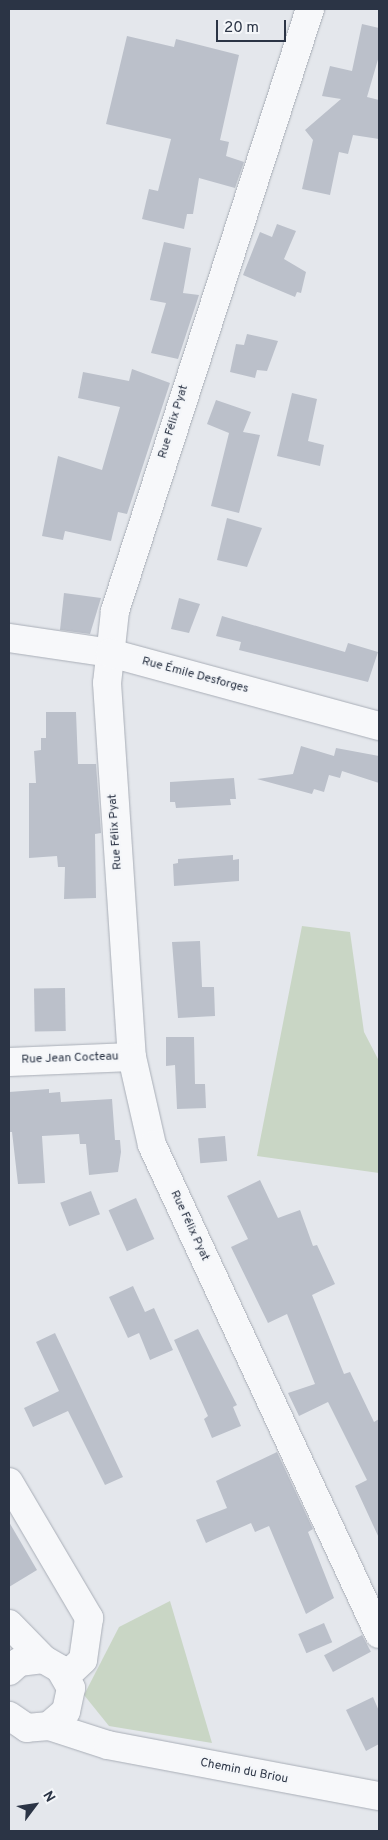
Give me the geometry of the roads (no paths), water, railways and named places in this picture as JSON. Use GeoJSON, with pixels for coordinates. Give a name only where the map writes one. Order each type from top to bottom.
{"type":"FeatureCollection","features":[{"type":"Feature","properties":{"kind":"street","name":"Rue Félix Pyat"},"geometry":{"type":"LineString","coordinates":[[310,9],[114,611],[107,683],[132,1057],[152,1145],[379,1634]]}},
{"type":"Feature","properties":{"kind":"street","name":"Rue Émile Desforges"},"geometry":{"type":"LineString","coordinates":[[9,638],[110,652],[379,726]]}},
{"type":"Feature","properties":{"kind":"street","name":"Rue Jean Cocteau"},"geometry":{"type":"LineString","coordinates":[[9,1062],[132,1057]]}},
{"type":"Feature","properties":{"kind":"street"},"geometry":{"type":"LineString","coordinates":[[9,1482],[89,1618],[83,1660],[66,1676]]}},
{"type":"Feature","properties":{"kind":"street"},"geometry":{"type":"LineString","coordinates":[[9,1624],[43,1659],[66,1676],[70,1700],[58,1719]]}},
{"type":"Feature","properties":{"kind":"street"},"geometry":{"type":"LineString","coordinates":[[9,1667],[19,1662],[43,1659]]}},
{"type":"Feature","properties":{"kind":"street","name":"Chemin du Briou"},"geometry":{"type":"LineString","coordinates":[[9,1716],[27,1728],[58,1719],[108,1745],[379,1796]]}}]}
